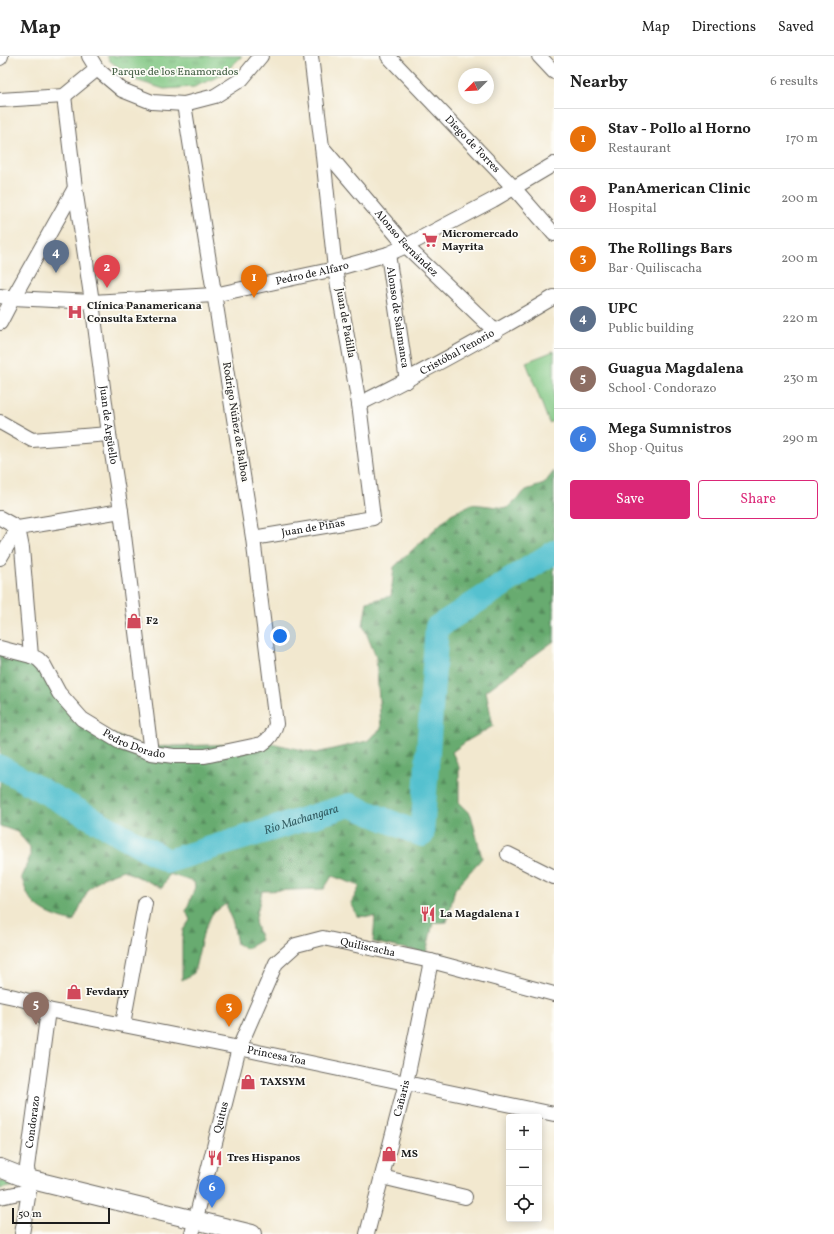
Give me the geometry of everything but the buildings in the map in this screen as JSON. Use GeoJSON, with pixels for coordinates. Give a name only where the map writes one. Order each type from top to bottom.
{"type":"FeatureCollection","features":[{"type":"Feature","properties":{"kind":"street"},"geometry":{"type":"LineString","coordinates":[[89,56],[97,69],[122,90],[152,102],[184,104],[215,96],[242,79],[261,56]]}},
{"type":"Feature","properties":{"kind":"street","name":"Juan de Padilla"},"geometry":{"type":"LineString","coordinates":[[311,56],[335,270],[359,404],[373,518]]}},
{"type":"Feature","properties":{"kind":"street","name":"Diego de Torres"},"geometry":{"type":"LineString","coordinates":[[388,56],[514,188],[554,234]]}},
{"type":"Feature","properties":{"kind":"street"},"geometry":{"type":"LineString","coordinates":[[539,56],[554,72]]}},
{"type":"Feature","properties":{"kind":"street"},"geometry":{"type":"LineString","coordinates":[[0,100],[64,96],[97,69]]}},
{"type":"Feature","properties":{"kind":"street","name":"Juan de Argüello"},"geometry":{"type":"LineString","coordinates":[[64,96],[108,434],[121,511],[151,753]]}},
{"type":"Feature","properties":{"kind":"street","name":"Rodrigo Núñez de Balboa"},"geometry":{"type":"LineString","coordinates":[[184,104],[253,538],[276,724],[269,739]]}},
{"type":"Feature","properties":{"kind":"street","name":"Alonso Fernández"},"geometry":{"type":"LineString","coordinates":[[322,147],[406,246],[496,332]]}},
{"type":"Feature","properties":{"kind":"street","name":"Pedro de Alfaro"},"geometry":{"type":"LineString","coordinates":[[6,297],[92,302],[214,295],[335,270],[388,254],[406,246],[514,188],[554,164]]}},
{"type":"Feature","properties":{"kind":"street"},"geometry":{"type":"LineString","coordinates":[[0,323],[6,297],[75,188]]}},
{"type":"Feature","properties":{"kind":"street","name":"Alonso de Salamanca"},"geometry":{"type":"LineString","coordinates":[[388,254],[407,381]]}},
{"type":"Feature","properties":{"kind":"street","name":"Cristóbal Tenorio"},"geometry":{"type":"LineString","coordinates":[[359,404],[407,381],[496,332],[554,297]]}},
{"type":"Feature","properties":{"kind":"street"},"geometry":{"type":"LineString","coordinates":[[0,422],[32,440],[108,434]]}},
{"type":"Feature","properties":{"kind":"street"},"geometry":{"type":"LineString","coordinates":[[0,518],[18,528],[121,511]]}},
{"type":"Feature","properties":{"kind":"street","name":"Juan de Piñas"},"geometry":{"type":"LineString","coordinates":[[253,538],[373,518]]}},
{"type":"Feature","properties":{"kind":"street"},"geometry":{"type":"LineString","coordinates":[[0,558],[18,528]]}},
{"type":"Feature","properties":{"kind":"street"},"geometry":{"type":"LineString","coordinates":[[18,528],[22,548],[31,656]]}},
{"type":"Feature","properties":{"kind":"street","name":"Pedro Dorado"},"geometry":{"type":"LineString","coordinates":[[0,648],[31,656],[41,662],[59,693],[82,719],[120,742],[151,753],[205,756],[258,745],[269,739]]}},
{"type":"Feature","properties":{"kind":"street"},"geometry":{"type":"LineString","coordinates":[[508,854],[554,877]]}},
{"type":"Feature","properties":{"kind":"street"},"geometry":{"type":"LineString","coordinates":[[123,1024],[145,903]]}},
{"type":"Feature","properties":{"kind":"street","name":"Quiliscacha"},"geometry":{"type":"LineString","coordinates":[[239,1048],[276,963],[296,945],[323,938],[431,961],[554,994]]}},
{"type":"Feature","properties":{"kind":"street","name":"Cañaris"},"geometry":{"type":"LineString","coordinates":[[368,1234],[406,1083],[431,961]]}},
{"type":"Feature","properties":{"kind":"street","name":"Princesa Toa"},"geometry":{"type":"LineString","coordinates":[[0,994],[19,998],[48,1010],[123,1024],[554,1114]]}},
{"type":"Feature","properties":{"kind":"street","name":"Condorazo"},"geometry":{"type":"LineString","coordinates":[[22,1234],[28,1185],[27,1167],[48,1010]]}},
{"type":"Feature","properties":{"kind":"street","name":"Quitus"},"geometry":{"type":"LineString","coordinates":[[194,1227],[239,1048]]}},
{"type":"Feature","properties":{"kind":"street"},"geometry":{"type":"LineString","coordinates":[[0,1168],[28,1185],[194,1227],[252,1234]]}},
{"type":"Feature","properties":{"kind":"street"},"geometry":{"type":"LineString","coordinates":[[382,1177],[465,1197]]}},
{"type":"Feature","properties":{"kind":"street"},"geometry":{"type":"LineString","coordinates":[[0,1197],[28,1185]]}},
{"type":"Feature","properties":{"kind":"green space","name":"Parque de los Enamorados"},"geometry":{"type":"Polygon","coordinates":[[[107,56],[242,56],[222,75],[194,87],[164,89],[135,80],[110,61],[107,56]]]}},
{"type":"Feature","properties":{"kind":"green space"},"geometry":{"type":"Polygon","coordinates":[[[554,351],[554,421],[549,423],[526,362],[554,351]]]}},
{"type":"Feature","properties":{"kind":"green space"},"geometry":{"type":"Polygon","coordinates":[[[554,471],[554,641],[486,691],[493,726],[467,741],[452,752],[459,767],[459,803],[471,815],[482,858],[455,889],[447,922],[433,923],[426,953],[373,942],[375,917],[357,916],[351,903],[360,886],[332,876],[324,889],[262,891],[255,922],[261,940],[246,949],[237,944],[233,923],[227,909],[227,903],[212,914],[203,934],[194,973],[182,980],[183,930],[190,920],[186,911],[195,887],[194,882],[169,874],[162,888],[123,870],[102,878],[88,890],[73,922],[48,913],[36,906],[27,893],[21,877],[30,857],[30,847],[17,832],[0,826],[0,649],[24,654],[85,723],[145,747],[271,743],[316,753],[367,741],[381,729],[376,657],[363,625],[367,602],[391,596],[394,567],[451,514],[472,504],[507,508],[526,490],[544,484],[554,471]]]}},
{"type":"Feature","properties":{"kind":"green space"},"geometry":{"type":"Polygon","coordinates":[[[0,1180],[15,1186],[0,1189],[0,1180]]]}},
{"type":"Feature","properties":{"kind":"waterway","name":"Rio Machangara"},"geometry":{"type":"LineString","coordinates":[[0,767],[168,861],[350,805],[422,835],[437,627],[554,552]]}},
{"type":"Feature","properties":{"kind":"place","name":"Micromercado Mayrita"},"geometry":{"type":"Point","coordinates":[430,240]}},
{"type":"Feature","properties":{"kind":"place","name":"UPC"},"geometry":{"type":"Point","coordinates":[56,273]}},
{"type":"Feature","properties":{"kind":"place","name":"PanAmerican Clinic"},"geometry":{"type":"Point","coordinates":[107,288]}},
{"type":"Feature","properties":{"kind":"place","name":"Stav - Pollo al Horno"},"geometry":{"type":"Point","coordinates":[254,298]}},
{"type":"Feature","properties":{"kind":"place","name":"Clínica Panamericana Consulta Externa"},"geometry":{"type":"Point","coordinates":[75,312]}},
{"type":"Feature","properties":{"kind":"place","name":"F2"},"geometry":{"type":"Point","coordinates":[134,621]}},
{"type":"Feature","properties":{"kind":"place","name":"La Magdalena 1"},"geometry":{"type":"Point","coordinates":[428,914]}},
{"type":"Feature","properties":{"kind":"place","name":"Fevdany"},"geometry":{"type":"Point","coordinates":[74,992]}},
{"type":"Feature","properties":{"kind":"place","name":"Guagua Magdalena"},"geometry":{"type":"Point","coordinates":[36,1025]}},
{"type":"Feature","properties":{"kind":"place","name":"The Rollings Bars"},"geometry":{"type":"Point","coordinates":[229,1027]}},
{"type":"Feature","properties":{"kind":"place","name":"TAXSYM"},"geometry":{"type":"Point","coordinates":[248,1082]}},
{"type":"Feature","properties":{"kind":"place","name":"MS"},"geometry":{"type":"Point","coordinates":[389,1154]}},
{"type":"Feature","properties":{"kind":"place","name":"Tres Hispanos"},"geometry":{"type":"Point","coordinates":[215,1158]}},
{"type":"Feature","properties":{"kind":"place","name":"Mega Sumnistros"},"geometry":{"type":"Point","coordinates":[212,1208]}}]}
